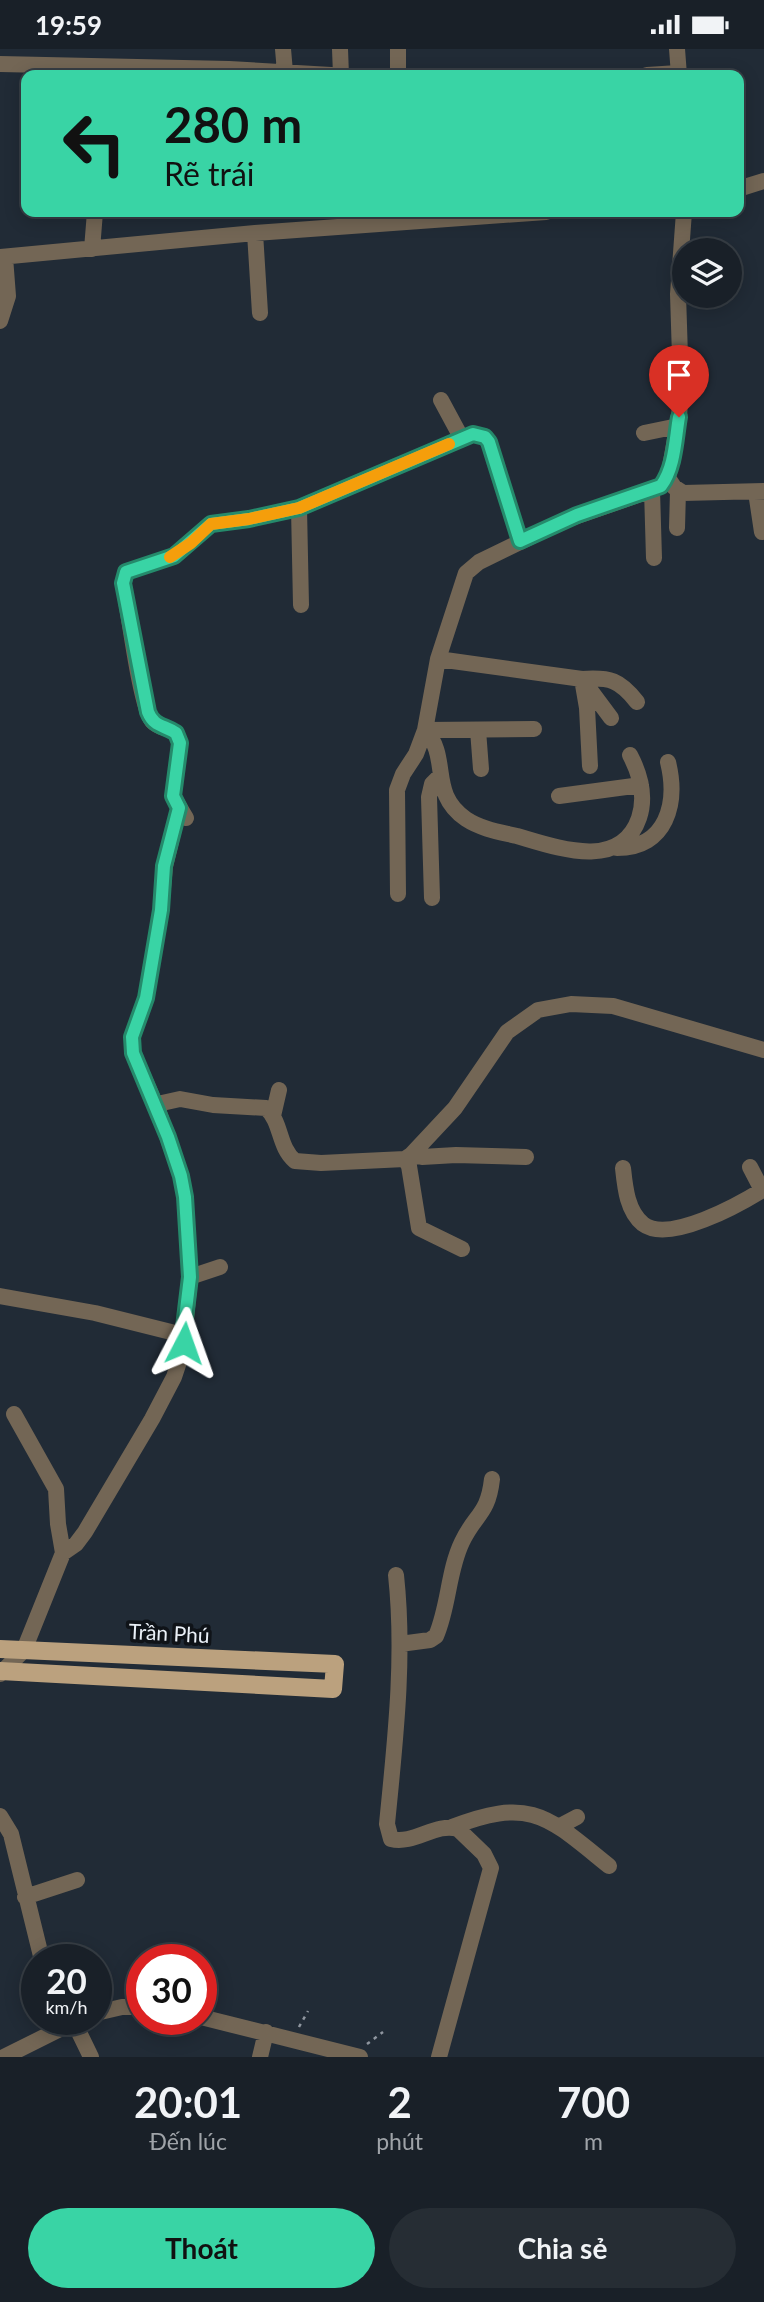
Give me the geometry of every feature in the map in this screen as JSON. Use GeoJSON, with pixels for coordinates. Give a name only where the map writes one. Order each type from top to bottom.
{"type":"FeatureCollection","features":[{"type":"Feature","properties":{"kind":"main road","name":"Trần Phú"},"geometry":{"type":"LineString","coordinates":[[0,1649],[335,1664],[333,1689],[2,1672]]}},
{"type":"Feature","properties":{"kind":"street"},"geometry":{"type":"LineString","coordinates":[[2,49],[0,64],[214,70]]}},
{"type":"Feature","properties":{"kind":"street"},"geometry":{"type":"LineString","coordinates":[[283,49],[285,70]]}},
{"type":"Feature","properties":{"kind":"street"},"geometry":{"type":"LineString","coordinates":[[340,49],[341,70]]}},
{"type":"Feature","properties":{"kind":"street"},"geometry":{"type":"LineString","coordinates":[[398,49],[398,70]]}},
{"type":"Feature","properties":{"kind":"street"},"geometry":{"type":"LineString","coordinates":[[677,49],[679,70]]}},
{"type":"Feature","properties":{"kind":"street"},"geometry":{"type":"LineString","coordinates":[[744,187],[764,181]]}},
{"type":"Feature","properties":{"kind":"street"},"geometry":{"type":"LineString","coordinates":[[92,249],[95,217]]}},
{"type":"Feature","properties":{"kind":"street"},"geometry":{"type":"LineString","coordinates":[[0,321],[8,296],[2,257],[411,217]]}},
{"type":"Feature","properties":{"kind":"street"},"geometry":{"type":"LineString","coordinates":[[677,528],[673,484],[681,387],[678,294],[684,217]]}},
{"type":"Feature","properties":{"kind":"street"},"geometry":{"type":"LineString","coordinates":[[255,233],[260,313]]}},
{"type":"Feature","properties":{"kind":"street"},"geometry":{"type":"LineString","coordinates":[[441,400],[462,439]]}},
{"type":"Feature","properties":{"kind":"street"},"geometry":{"type":"LineString","coordinates":[[644,433],[677,426]]}},
{"type":"Feature","properties":{"kind":"street"},"geometry":{"type":"LineString","coordinates":[[63,1553],[76,1544],[85,1532],[174,1377],[183,1350],[190,1277],[185,1197],[181,1176],[158,1110],[133,1053],[132,1037],[146,998],[152,967],[161,910],[164,866],[183,813],[173,796],[180,743],[176,733],[151,720],[148,712],[123,583],[126,572],[174,556],[211,524],[299,508],[462,439],[480,435],[489,442],[520,541]]}},
{"type":"Feature","properties":{"kind":"street"},"geometry":{"type":"LineString","coordinates":[[398,894],[397,790],[425,730],[438,659],[466,573],[479,562],[577,515],[673,484],[690,494],[760,491],[762,532]]}},
{"type":"Feature","properties":{"kind":"street"},"geometry":{"type":"LineString","coordinates":[[652,490],[654,558]]}},
{"type":"Feature","properties":{"kind":"street"},"geometry":{"type":"LineString","coordinates":[[299,508],[301,605]]}},
{"type":"Feature","properties":{"kind":"street"},"geometry":{"type":"LineString","coordinates":[[438,659],[582,680],[604,678],[625,687],[637,702]]}},
{"type":"Feature","properties":{"kind":"street"},"geometry":{"type":"LineString","coordinates":[[582,680],[611,718]]}},
{"type":"Feature","properties":{"kind":"street"},"geometry":{"type":"LineString","coordinates":[[582,680],[587,708],[590,766]]}},
{"type":"Feature","properties":{"kind":"street"},"geometry":{"type":"LineString","coordinates":[[425,730],[534,729]]}},
{"type":"Feature","properties":{"kind":"street"},"geometry":{"type":"LineString","coordinates":[[425,730],[435,745],[443,793],[451,806],[479,826],[579,851],[630,848],[643,844],[662,828],[671,806],[673,781],[668,762]]}},
{"type":"Feature","properties":{"kind":"street"},"geometry":{"type":"LineString","coordinates":[[478,730],[481,769]]}},
{"type":"Feature","properties":{"kind":"street"},"geometry":{"type":"LineString","coordinates":[[616,848],[631,836],[642,807],[637,769],[630,755]]}},
{"type":"Feature","properties":{"kind":"street"},"geometry":{"type":"LineString","coordinates":[[432,898],[429,797],[432,784],[440,775]]}},
{"type":"Feature","properties":{"kind":"street"},"geometry":{"type":"LineString","coordinates":[[559,796],[640,785]]}},
{"type":"Feature","properties":{"kind":"street"},"geometry":{"type":"LineString","coordinates":[[408,1157],[455,1108],[507,1032],[538,1010],[571,1004],[613,1006],[764,1050]]}},
{"type":"Feature","properties":{"kind":"street"},"geometry":{"type":"LineString","coordinates":[[273,1116],[279,1090]]}},
{"type":"Feature","properties":{"kind":"street"},"geometry":{"type":"LineString","coordinates":[[158,1110],[162,1103],[180,1099],[213,1105],[266,1108],[273,1116],[284,1147],[295,1161],[321,1163],[456,1155],[526,1157]]}},
{"type":"Feature","properties":{"kind":"street"},"geometry":{"type":"LineString","coordinates":[[408,1157],[419,1228],[462,1249]]}},
{"type":"Feature","properties":{"kind":"street"},"geometry":{"type":"LineString","coordinates":[[623,1168],[631,1208],[648,1227],[662,1229],[696,1223],[722,1214],[763,1189],[750,1167]]}},
{"type":"Feature","properties":{"kind":"street"},"geometry":{"type":"LineString","coordinates":[[190,1277],[220,1266]]}},
{"type":"Feature","properties":{"kind":"street"},"geometry":{"type":"LineString","coordinates":[[0,1296],[95,1313],[183,1335]]}},
{"type":"Feature","properties":{"kind":"street"},"geometry":{"type":"LineString","coordinates":[[2,1672],[24,1650],[63,1553],[56,1489],[14,1414]]}},
{"type":"Feature","properties":{"kind":"street"},"geometry":{"type":"LineString","coordinates":[[400,1644],[430,1640],[436,1636],[462,1541],[486,1507],[492,1479]]}},
{"type":"Feature","properties":{"kind":"street"},"geometry":{"type":"LineString","coordinates":[[396,1575],[401,1621],[387,1824],[391,1839],[403,1840],[452,1827],[480,1816],[518,1810],[560,1826],[609,1866]]}},
{"type":"Feature","properties":{"kind":"street"},"geometry":{"type":"LineString","coordinates":[[0,1816],[10,1834],[38,1944]]}},
{"type":"Feature","properties":{"kind":"street"},"geometry":{"type":"LineString","coordinates":[[560,1826],[577,1817]]}},
{"type":"Feature","properties":{"kind":"street"},"geometry":{"type":"LineString","coordinates":[[439,2057],[491,1868],[484,1854],[465,1834],[452,1827]]}},
{"type":"Feature","properties":{"kind":"street"},"geometry":{"type":"LineString","coordinates":[[25,1897],[77,1880]]}},
{"type":"Feature","properties":{"kind":"street"},"geometry":{"type":"LineString","coordinates":[[217,2021],[360,2057]]}},
{"type":"Feature","properties":{"kind":"street"},"geometry":{"type":"LineString","coordinates":[[260,2057],[266,2032]]}},
{"type":"Feature","properties":{"kind":"street"},"geometry":{"type":"LineString","coordinates":[[4,2057],[45,2035]]}},
{"type":"Feature","properties":{"kind":"street"},"geometry":{"type":"LineString","coordinates":[[78,2035],[91,2057]]}},
{"type":"Feature","properties":{"kind":"slow traffic"},"geometry":{"type":"LineString","coordinates":[[170,557],[191,543],[211,524],[299,508],[449,444]]}},
{"type":"Feature","properties":{"kind":"route"},"geometry":{"type":"LineString","coordinates":[[184,1343],[190,1277],[185,1197],[168,1137],[133,1053],[132,1037],[146,998],[161,910],[164,866],[179,808],[173,796],[180,743],[176,733],[170,728],[151,720],[144,700],[123,583],[126,572],[174,556],[211,524],[299,508],[473,434],[485,437],[489,442],[520,541],[577,515],[661,486],[668,478],[671,468],[679,417]]}}]}
